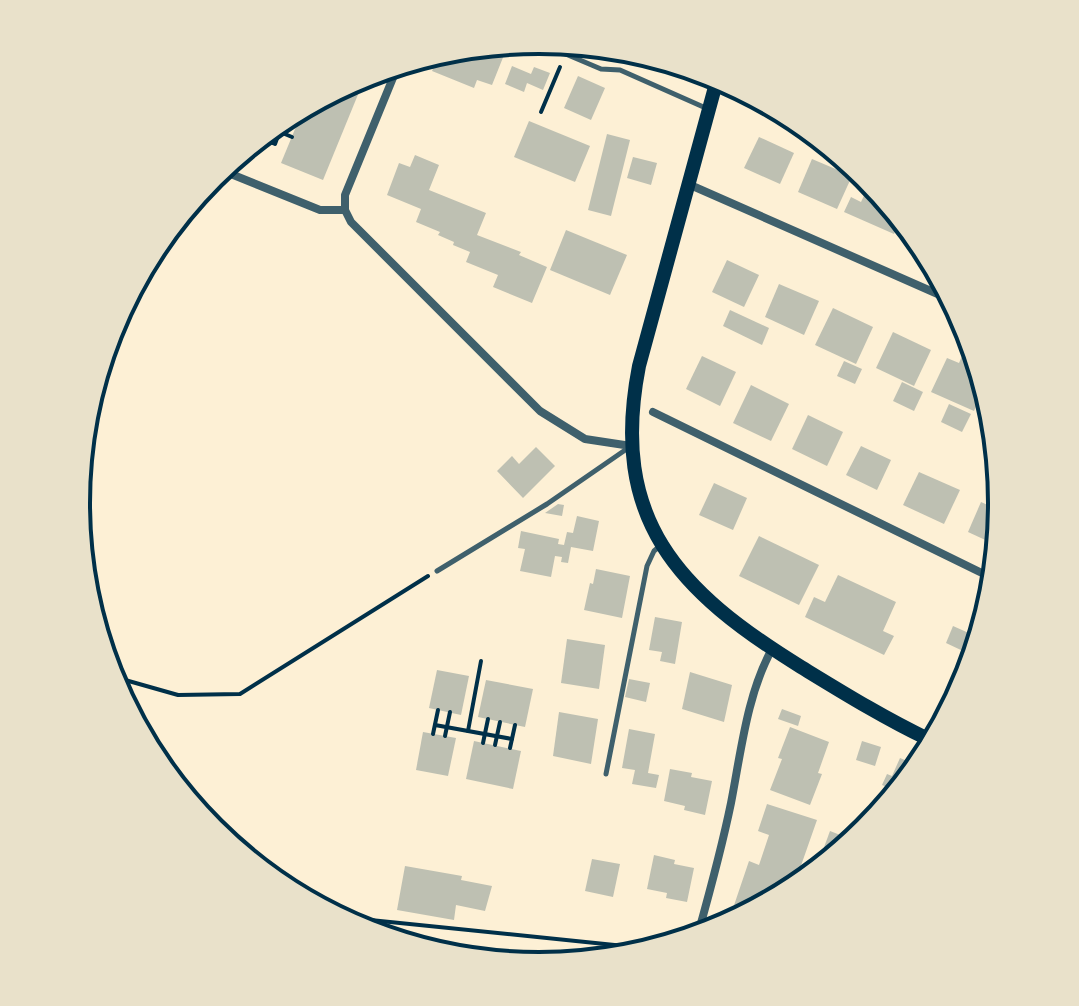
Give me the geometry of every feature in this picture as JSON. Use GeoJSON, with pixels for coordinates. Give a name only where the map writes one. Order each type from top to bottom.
{"type":"FeatureCollection","features":[{"type":"Feature","properties":{"kind":"main road"},"geometry":{"type":"LineString","coordinates":[[714,89],[639,366],[632,402],[631,446],[638,491],[662,545],[678,569],[706,600],[772,649],[923,736]]}},
{"type":"Feature","properties":{"kind":"street"},"geometry":{"type":"LineString","coordinates":[[393,79],[345,195],[345,210],[362,234],[540,411],[585,439],[631,446]]}},
{"type":"Feature","properties":{"kind":"street"},"geometry":{"type":"LineString","coordinates":[[233,175],[320,210],[345,210]]}},
{"type":"Feature","properties":{"kind":"street"},"geometry":{"type":"LineString","coordinates":[[688,184],[936,293]]}},
{"type":"Feature","properties":{"kind":"street"},"geometry":{"type":"LineString","coordinates":[[653,412],[983,574]]}},
{"type":"Feature","properties":{"kind":"street"},"geometry":{"type":"LineString","coordinates":[[701,922],[723,841],[751,708],[762,669],[772,649]]}},
{"type":"Feature","properties":{"kind":"lane"},"geometry":{"type":"LineString","coordinates":[[567,55],[601,69],[620,70],[709,109]]}},
{"type":"Feature","properties":{"kind":"lane"},"geometry":{"type":"LineString","coordinates":[[437,571],[547,504],[631,446]]}},
{"type":"Feature","properties":{"kind":"lane"},"geometry":{"type":"LineString","coordinates":[[606,774],[647,566],[654,551],[662,545]]}},
{"type":"Feature","properties":{"kind":"path"},"geometry":{"type":"LineString","coordinates":[[541,112],[565,55]]}},
{"type":"Feature","properties":{"kind":"path"},"geometry":{"type":"LineString","coordinates":[[285,134],[292,137]]}},
{"type":"Feature","properties":{"kind":"path"},"geometry":{"type":"LineString","coordinates":[[128,681],[178,695],[240,694],[437,571]]}},
{"type":"Feature","properties":{"kind":"path"},"geometry":{"type":"LineString","coordinates":[[468,731],[481,661]]}},
{"type":"Feature","properties":{"kind":"path"},"geometry":{"type":"LineString","coordinates":[[433,734],[438,710]]}},
{"type":"Feature","properties":{"kind":"path"},"geometry":{"type":"LineString","coordinates":[[445,736],[450,712]]}},
{"type":"Feature","properties":{"kind":"path"},"geometry":{"type":"LineString","coordinates":[[483,743],[488,719]]}},
{"type":"Feature","properties":{"kind":"path"},"geometry":{"type":"LineString","coordinates":[[495,745],[500,722]]}},
{"type":"Feature","properties":{"kind":"path"},"geometry":{"type":"LineString","coordinates":[[435,725],[512,739]]}},
{"type":"Feature","properties":{"kind":"path"},"geometry":{"type":"LineString","coordinates":[[510,748],[515,725]]}},
{"type":"Feature","properties":{"kind":"path"},"geometry":{"type":"LineString","coordinates":[[375,920],[615,945]]}},
{"type":"Feature","properties":{"kind":"building"},"geometry":{"type":"Polygon","coordinates":[[[504,56],[492,85],[477,80],[474,88],[432,71],[434,67],[504,56]]]}},
{"type":"Feature","properties":{"kind":"building"},"geometry":{"type":"Polygon","coordinates":[[[512,66],[531,74],[534,67],[550,73],[543,90],[527,83],[524,92],[505,84],[512,66]]]}},
{"type":"Feature","properties":{"kind":"building"},"geometry":{"type":"Polygon","coordinates":[[[578,76],[605,88],[591,120],[564,108],[578,76]]]}},
{"type":"Feature","properties":{"kind":"building"},"geometry":{"type":"Polygon","coordinates":[[[359,92],[323,180],[281,163],[296,126],[359,92]]]}},
{"type":"Feature","properties":{"kind":"building"},"geometry":{"type":"Polygon","coordinates":[[[529,121],[590,146],[575,182],[514,157],[529,121]]]}},
{"type":"Feature","properties":{"kind":"building"},"geometry":{"type":"Polygon","coordinates":[[[607,134],[630,140],[611,216],[588,210],[607,134]]]}},
{"type":"Feature","properties":{"kind":"building"},"geometry":{"type":"Polygon","coordinates":[[[759,137],[794,153],[780,184],[744,168],[759,137]]]}},
{"type":"Feature","properties":{"kind":"building"},"geometry":{"type":"Polygon","coordinates":[[[415,155],[439,165],[429,190],[486,213],[477,235],[521,252],[519,255],[547,267],[532,303],[493,287],[498,275],[466,262],[470,252],[453,245],[454,242],[438,235],[440,232],[416,222],[421,209],[387,195],[399,163],[410,167],[415,155]]]}},
{"type":"Feature","properties":{"kind":"building"},"geometry":{"type":"Polygon","coordinates":[[[633,157],[657,163],[651,185],[627,178],[633,157]]]}},
{"type":"Feature","properties":{"kind":"building"},"geometry":{"type":"Polygon","coordinates":[[[812,159],[843,172],[850,179],[837,209],[798,192],[812,159]]]}},
{"type":"Feature","properties":{"kind":"building"},"geometry":{"type":"Polygon","coordinates":[[[865,194],[896,230],[894,234],[844,212],[851,197],[861,202],[865,194]]]}},
{"type":"Feature","properties":{"kind":"building"},"geometry":{"type":"Polygon","coordinates":[[[566,230],[627,255],[610,295],[550,270],[566,230]]]}},
{"type":"Feature","properties":{"kind":"building"},"geometry":{"type":"Polygon","coordinates":[[[727,260],[759,275],[744,307],[712,292],[727,260]]]}},
{"type":"Feature","properties":{"kind":"building"},"geometry":{"type":"Polygon","coordinates":[[[779,284],[819,301],[804,335],[765,317],[779,284]]]}},
{"type":"Feature","properties":{"kind":"building"},"geometry":{"type":"Polygon","coordinates":[[[833,308],[873,327],[856,364],[815,345],[833,308]]]}},
{"type":"Feature","properties":{"kind":"building"},"geometry":{"type":"Polygon","coordinates":[[[730,310],[769,328],[762,345],[723,326],[730,310]]]}},
{"type":"Feature","properties":{"kind":"building"},"geometry":{"type":"Polygon","coordinates":[[[893,332],[931,350],[914,386],[876,368],[893,332]]]}},
{"type":"Feature","properties":{"kind":"building"},"geometry":{"type":"Polygon","coordinates":[[[702,356],[736,372],[720,406],[686,389],[702,356]]]}},
{"type":"Feature","properties":{"kind":"building"},"geometry":{"type":"Polygon","coordinates":[[[962,356],[964,357],[977,404],[974,411],[931,392],[947,358],[959,363],[962,356]]]}},
{"type":"Feature","properties":{"kind":"building"},"geometry":{"type":"Polygon","coordinates":[[[844,361],[862,369],[855,384],[837,376],[844,361]]]}},
{"type":"Feature","properties":{"kind":"building"},"geometry":{"type":"Polygon","coordinates":[[[902,382],[923,392],[914,411],[893,401],[902,382]]]}},
{"type":"Feature","properties":{"kind":"building"},"geometry":{"type":"Polygon","coordinates":[[[751,385],[789,404],[771,441],[733,423],[751,385]]]}},
{"type":"Feature","properties":{"kind":"building"},"geometry":{"type":"Polygon","coordinates":[[[949,404],[971,414],[962,432],[941,422],[949,404]]]}},
{"type":"Feature","properties":{"kind":"building"},"geometry":{"type":"Polygon","coordinates":[[[808,415],[843,432],[827,466],[792,449],[808,415]]]}},
{"type":"Feature","properties":{"kind":"building"},"geometry":{"type":"Polygon","coordinates":[[[861,446],[891,460],[877,490],[846,475],[861,446]]]}},
{"type":"Feature","properties":{"kind":"building"},"geometry":{"type":"Polygon","coordinates":[[[536,447],[555,466],[523,498],[497,471],[512,456],[519,464],[536,447]]]}},
{"type":"Feature","properties":{"kind":"building"},"geometry":{"type":"Polygon","coordinates":[[[919,472],[960,490],[944,524],[903,505],[919,472]]]}},
{"type":"Feature","properties":{"kind":"building"},"geometry":{"type":"Polygon","coordinates":[[[714,483],[747,498],[733,530],[699,515],[714,483]]]}},
{"type":"Feature","properties":{"kind":"building"},"geometry":{"type":"Polygon","coordinates":[[[981,502],[988,505],[987,541],[968,532],[981,502]]]}},
{"type":"Feature","properties":{"kind":"building"},"geometry":{"type":"Polygon","coordinates":[[[558,504],[564,505],[562,516],[545,513],[558,504]]]}},
{"type":"Feature","properties":{"kind":"building"},"geometry":{"type":"Polygon","coordinates":[[[577,516],[599,521],[593,551],[571,547],[568,563],[561,562],[562,557],[555,556],[551,577],[520,571],[525,549],[518,548],[521,531],[559,539],[558,544],[564,545],[567,532],[573,533],[577,516]]]}},
{"type":"Feature","properties":{"kind":"building"},"geometry":{"type":"Polygon","coordinates":[[[759,536],[819,565],[799,605],[739,576],[759,536]]]}},
{"type":"Feature","properties":{"kind":"building"},"geometry":{"type":"Polygon","coordinates":[[[596,569],[630,576],[622,618],[584,610],[596,569]]]}},
{"type":"Feature","properties":{"kind":"building"},"geometry":{"type":"Polygon","coordinates":[[[838,575],[896,602],[883,631],[894,636],[884,655],[805,617],[814,597],[825,602],[838,575]]]}},
{"type":"Feature","properties":{"kind":"building"},"geometry":{"type":"Polygon","coordinates":[[[655,617],[682,622],[675,664],[660,661],[662,652],[649,650],[655,617]]]}},
{"type":"Feature","properties":{"kind":"building"},"geometry":{"type":"Polygon","coordinates":[[[953,626],[969,633],[963,651],[946,643],[953,626]]]}},
{"type":"Feature","properties":{"kind":"building"},"geometry":{"type":"Polygon","coordinates":[[[567,639],[605,645],[599,689],[561,683],[567,639]]]}},
{"type":"Feature","properties":{"kind":"building"},"geometry":{"type":"Polygon","coordinates":[[[437,670],[469,676],[461,715],[429,708],[437,670]]]}},
{"type":"Feature","properties":{"kind":"building"},"geometry":{"type":"Polygon","coordinates":[[[690,672],[732,685],[724,722],[682,709],[690,672]]]}},
{"type":"Feature","properties":{"kind":"building"},"geometry":{"type":"Polygon","coordinates":[[[629,679],[650,683],[646,702],[625,697],[629,679]]]}},
{"type":"Feature","properties":{"kind":"building"},"geometry":{"type":"Polygon","coordinates":[[[486,680],[533,689],[525,727],[478,717],[486,680]]]}},
{"type":"Feature","properties":{"kind":"building"},"geometry":{"type":"Polygon","coordinates":[[[782,709],[801,716],[798,726],[778,719],[782,709]]]}},
{"type":"Feature","properties":{"kind":"building"},"geometry":{"type":"Polygon","coordinates":[[[559,712],[598,719],[591,764],[553,756],[559,712]]]}},
{"type":"Feature","properties":{"kind":"building"},"geometry":{"type":"Polygon","coordinates":[[[790,727],[829,742],[818,773],[822,774],[810,805],[770,790],[790,727]]]}},
{"type":"Feature","properties":{"kind":"building"},"geometry":{"type":"Polygon","coordinates":[[[629,729],[655,734],[648,773],[659,775],[656,788],[632,784],[635,770],[622,768],[629,729]]]}},
{"type":"Feature","properties":{"kind":"building"},"geometry":{"type":"Polygon","coordinates":[[[423,732],[456,738],[448,776],[416,770],[423,732]]]}},
{"type":"Feature","properties":{"kind":"building"},"geometry":{"type":"Polygon","coordinates":[[[474,741],[521,751],[513,789],[466,779],[474,741]]]}},
{"type":"Feature","properties":{"kind":"building"},"geometry":{"type":"Polygon","coordinates":[[[862,741],[881,747],[875,766],[856,760],[862,741]]]}},
{"type":"Feature","properties":{"kind":"building"},"geometry":{"type":"Polygon","coordinates":[[[900,758],[907,761],[887,787],[882,785],[887,774],[892,776],[900,758]]]}},
{"type":"Feature","properties":{"kind":"building"},"geometry":{"type":"Polygon","coordinates":[[[670,769],[712,781],[705,815],[664,801],[670,769]]]}},
{"type":"Feature","properties":{"kind":"building"},"geometry":{"type":"Polygon","coordinates":[[[767,804],[817,820],[800,868],[733,908],[749,861],[759,865],[769,835],[758,831],[767,804]]]}},
{"type":"Feature","properties":{"kind":"building"},"geometry":{"type":"Polygon","coordinates":[[[830,831],[842,835],[836,841],[823,850],[830,831]]]}},
{"type":"Feature","properties":{"kind":"building"},"geometry":{"type":"Polygon","coordinates":[[[654,855],[694,868],[687,902],[666,898],[667,893],[647,889],[654,855]]]}},
{"type":"Feature","properties":{"kind":"building"},"geometry":{"type":"Polygon","coordinates":[[[592,859],[620,864],[613,897],[585,891],[592,859]]]}},
{"type":"Feature","properties":{"kind":"building"},"geometry":{"type":"Polygon","coordinates":[[[405,866],[462,876],[461,880],[492,886],[485,911],[456,905],[454,920],[397,910],[405,866]]]}}]}
